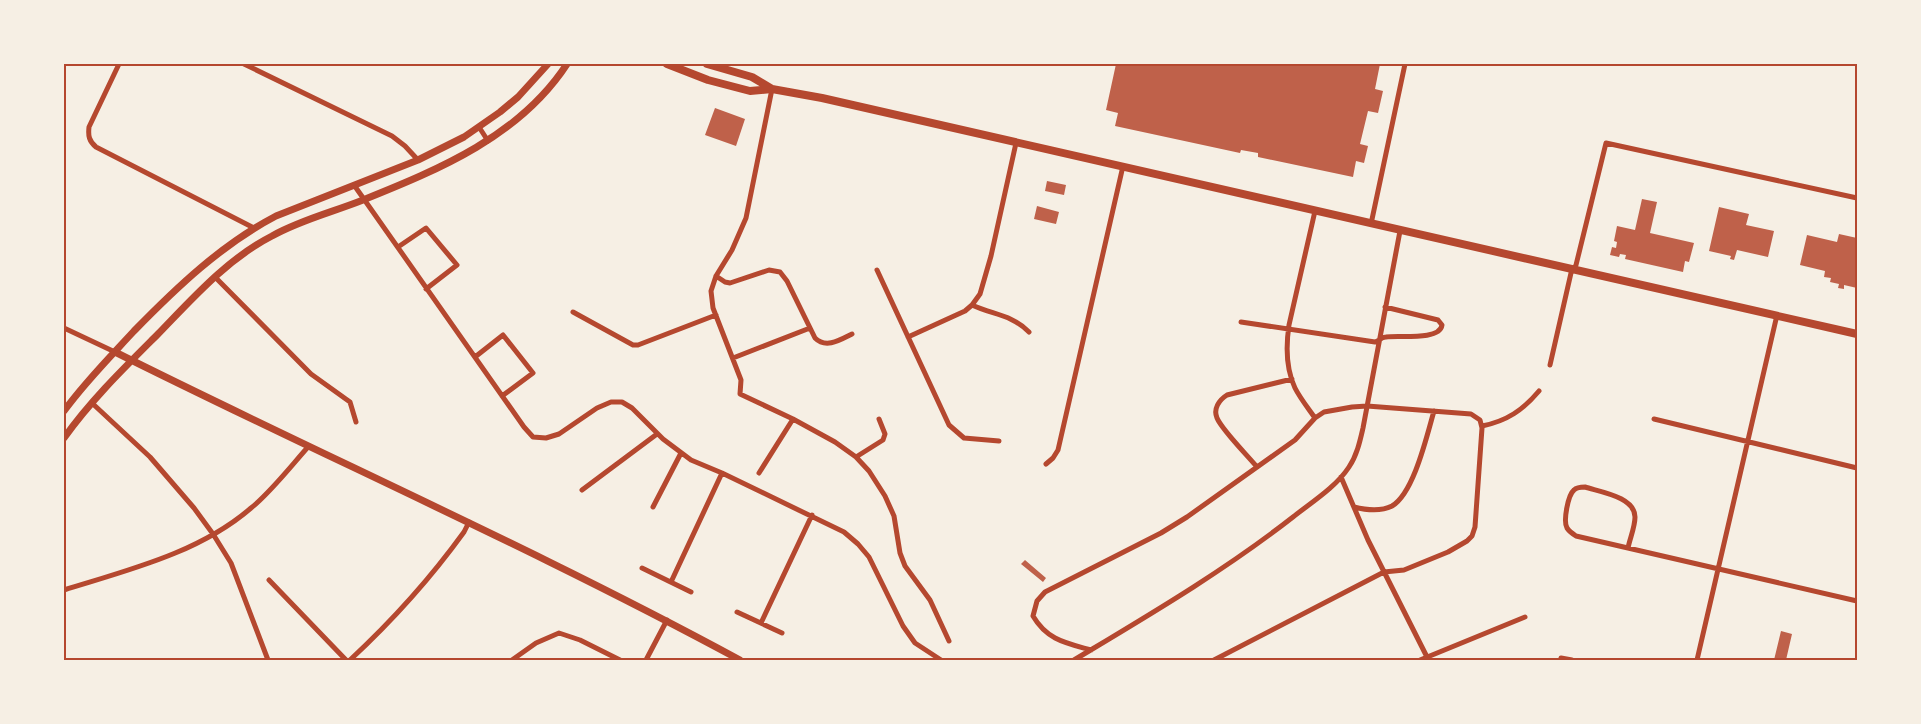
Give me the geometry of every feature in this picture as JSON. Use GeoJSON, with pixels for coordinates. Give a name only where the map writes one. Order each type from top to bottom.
{"type":"FeatureCollection","features":[{"type":"Feature","properties":{"kind":"main road"},"geometry":{"type":"LineString","coordinates":[[64,411],[85,384],[164,300],[220,252],[254,228],[276,216],[418,160],[480,127],[518,97],[548,64]]}},
{"type":"Feature","properties":{"kind":"main road"},"geometry":{"type":"LineString","coordinates":[[64,438],[132,360],[200,291],[244,254],[270,236],[287,228],[428,173],[488,141],[521,115],[551,84],[567,64]]}},
{"type":"Feature","properties":{"kind":"main road"},"geometry":{"type":"LineString","coordinates":[[667,64],[708,80],[736,88],[750,91],[772,89],[899,115],[1857,334]]}},
{"type":"Feature","properties":{"kind":"main road"},"geometry":{"type":"LineString","coordinates":[[707,64],[752,76],[772,89]]}},
{"type":"Feature","properties":{"kind":"main road"},"geometry":{"type":"LineString","coordinates":[[115,352],[308,447],[469,522],[666,620],[740,660]]}},
{"type":"Feature","properties":{"kind":"street"},"geometry":{"type":"LineString","coordinates":[[119,64],[89,127],[88,133],[92,144],[96,148],[254,228]]}},
{"type":"Feature","properties":{"kind":"street"},"geometry":{"type":"LineString","coordinates":[[244,64],[392,136],[418,160]]}},
{"type":"Feature","properties":{"kind":"street"},"geometry":{"type":"LineString","coordinates":[[1371,224],[1405,64]]}},
{"type":"Feature","properties":{"kind":"street"},"geometry":{"type":"LineString","coordinates":[[772,89],[746,218],[732,250],[716,276],[711,291],[716,315],[741,380],[740,394],[793,419],[835,442],[856,456],[869,471],[885,496],[894,516],[900,553],[905,566],[930,600],[949,641]]}},
{"type":"Feature","properties":{"kind":"street"},"geometry":{"type":"LineString","coordinates":[[480,127],[488,141]]}},
{"type":"Feature","properties":{"kind":"street"},"geometry":{"type":"LineString","coordinates":[[908,337],[965,310],[972,305],[980,294],[991,256],[1016,143]]}},
{"type":"Feature","properties":{"kind":"street"},"geometry":{"type":"LineString","coordinates":[[1550,365],[1606,143],[1857,198]]}},
{"type":"Feature","properties":{"kind":"street"},"geometry":{"type":"LineString","coordinates":[[1046,464],[1058,450],[1123,166]]}},
{"type":"Feature","properties":{"kind":"street"},"geometry":{"type":"LineString","coordinates":[[354,186],[524,427],[533,437],[546,438],[559,434],[597,408],[610,402],[622,402],[632,408],[657,434],[691,460],[812,515],[844,532],[869,557],[903,626],[911,638],[915,643],[941,660]]}},
{"type":"Feature","properties":{"kind":"street"},"geometry":{"type":"LineString","coordinates":[[1315,211],[1288,330],[1287,357],[1295,388],[1315,418]]}},
{"type":"Feature","properties":{"kind":"street"},"geometry":{"type":"LineString","coordinates":[[398,247],[426,228],[457,265],[426,289]]}},
{"type":"Feature","properties":{"kind":"street"},"geometry":{"type":"LineString","coordinates":[[1074,660],[1224,568],[1276,530],[1341,477],[1354,458],[1358,447],[1400,231]]}},
{"type":"Feature","properties":{"kind":"street"},"geometry":{"type":"LineString","coordinates":[[716,276],[730,283],[769,270],[780,272],[787,281],[815,338],[823,344],[833,343],[852,334]]}},
{"type":"Feature","properties":{"kind":"street"},"geometry":{"type":"LineString","coordinates":[[877,270],[953,430],[964,438],[972,440],[999,441]]}},
{"type":"Feature","properties":{"kind":"street"},"geometry":{"type":"LineString","coordinates":[[216,278],[311,374],[350,402],[356,422]]}},
{"type":"Feature","properties":{"kind":"street"},"geometry":{"type":"LineString","coordinates":[[972,305],[1014,320],[1028,332]]}},
{"type":"Feature","properties":{"kind":"street"},"geometry":{"type":"LineString","coordinates":[[1241,322],[1375,342],[1384,337],[1414,337],[1438,332],[1441,329],[1442,325],[1438,320],[1385,307]]}},
{"type":"Feature","properties":{"kind":"street"},"geometry":{"type":"LineString","coordinates":[[573,312],[633,345],[638,345],[716,315]]}},
{"type":"Feature","properties":{"kind":"street"},"geometry":{"type":"LineString","coordinates":[[1697,660],[1777,316]]}},
{"type":"Feature","properties":{"kind":"street"},"geometry":{"type":"LineString","coordinates":[[64,328],[115,352]]}},
{"type":"Feature","properties":{"kind":"street"},"geometry":{"type":"LineString","coordinates":[[733,358],[810,328]]}},
{"type":"Feature","properties":{"kind":"street"},"geometry":{"type":"LineString","coordinates":[[475,357],[504,335],[533,373],[502,396]]}},
{"type":"Feature","properties":{"kind":"street"},"geometry":{"type":"LineString","coordinates":[[1257,467],[1217,419],[1216,407],[1219,401],[1227,395],[1292,379]]}},
{"type":"Feature","properties":{"kind":"street"},"geometry":{"type":"LineString","coordinates":[[1482,426],[1512,416],[1523,409],[1539,391]]}},
{"type":"Feature","properties":{"kind":"street"},"geometry":{"type":"LineString","coordinates":[[92,404],[150,456],[189,501],[213,534],[232,563],[268,660]]}},
{"type":"Feature","properties":{"kind":"street"},"geometry":{"type":"LineString","coordinates":[[1091,650],[1060,642],[1039,627],[1033,616],[1037,601],[1045,592],[1161,533],[1187,517],[1294,440],[1315,418],[1324,412],[1367,406],[1471,414],[1480,420],[1482,426],[1475,527],[1472,536],[1467,541],[1448,552],[1404,570],[1384,572],[1214,660]]}},
{"type":"Feature","properties":{"kind":"street"},"geometry":{"type":"LineString","coordinates":[[1354,507],[1380,510],[1389,507],[1400,499],[1421,455],[1434,411]]}},
{"type":"Feature","properties":{"kind":"street"},"geometry":{"type":"LineString","coordinates":[[759,473],[793,419]]}},
{"type":"Feature","properties":{"kind":"street"},"geometry":{"type":"LineString","coordinates":[[856,456],[885,437],[879,419]]}},
{"type":"Feature","properties":{"kind":"street"},"geometry":{"type":"LineString","coordinates":[[1654,419],[1857,468]]}},
{"type":"Feature","properties":{"kind":"street"},"geometry":{"type":"LineString","coordinates":[[582,490],[657,434]]}},
{"type":"Feature","properties":{"kind":"street"},"geometry":{"type":"LineString","coordinates":[[64,590],[170,555],[213,534],[252,508],[308,447]]}},
{"type":"Feature","properties":{"kind":"street"},"geometry":{"type":"LineString","coordinates":[[654,507],[681,453]]}},
{"type":"Feature","properties":{"kind":"street"},"geometry":{"type":"LineString","coordinates":[[671,582],[722,473]]}},
{"type":"Feature","properties":{"kind":"street"},"geometry":{"type":"LineString","coordinates":[[1341,477],[1384,572],[1427,657]]}},
{"type":"Feature","properties":{"kind":"street"},"geometry":{"type":"LineString","coordinates":[[1628,548],[1635,518],[1634,508],[1628,501],[1585,487],[1577,487],[1570,494],[1565,519],[1567,528],[1576,536],[1628,548],[1719,569],[1857,600]]}},
{"type":"Feature","properties":{"kind":"street"},"geometry":{"type":"LineString","coordinates":[[761,623],[812,515]]}},
{"type":"Feature","properties":{"kind":"street"},"geometry":{"type":"LineString","coordinates":[[350,660],[372,640],[420,588],[464,532],[469,522]]}},
{"type":"Feature","properties":{"kind":"street"},"geometry":{"type":"LineString","coordinates":[[642,568],[692,592]]}},
{"type":"Feature","properties":{"kind":"street"},"geometry":{"type":"LineString","coordinates":[[268,580],[346,660]]}},
{"type":"Feature","properties":{"kind":"street"},"geometry":{"type":"LineString","coordinates":[[737,612],[782,633]]}},
{"type":"Feature","properties":{"kind":"street"},"geometry":{"type":"LineString","coordinates":[[1420,660],[1525,617]]}},
{"type":"Feature","properties":{"kind":"street"},"geometry":{"type":"LineString","coordinates":[[646,660],[666,620]]}},
{"type":"Feature","properties":{"kind":"street"},"geometry":{"type":"LineString","coordinates":[[512,660],[536,643],[559,633],[580,640],[620,660]]}},
{"type":"Feature","properties":{"kind":"street"},"geometry":{"type":"LineString","coordinates":[[1561,658],[1572,660]]}},
{"type":"Feature","properties":{"kind":"building"},"geometry":{"type":"Polygon","coordinates":[[[1116,64],[1380,64],[1375,89],[1383,91],[1378,113],[1368,111],[1360,144],[1368,146],[1364,163],[1356,161],[1353,177],[1258,157],[1258,153],[1241,150],[1240,153],[1115,126],[1118,113],[1106,110],[1116,64]]]}},
{"type":"Feature","properties":{"kind":"building"},"geometry":{"type":"Polygon","coordinates":[[[715,108],[745,119],[736,146],[705,135],[715,108]]]}},
{"type":"Feature","properties":{"kind":"building"},"geometry":{"type":"Polygon","coordinates":[[[1047,181],[1066,185],[1064,195],[1045,191],[1047,181]]]}},
{"type":"Feature","properties":{"kind":"building"},"geometry":{"type":"Polygon","coordinates":[[[1642,199],[1657,202],[1650,233],[1694,243],[1689,262],[1685,261],[1683,272],[1625,259],[1626,255],[1620,254],[1619,257],[1610,255],[1612,247],[1616,248],[1617,242],[1614,241],[1617,226],[1635,230],[1642,199]]]}},
{"type":"Feature","properties":{"kind":"building"},"geometry":{"type":"Polygon","coordinates":[[[1037,206],[1059,212],[1056,224],[1034,219],[1037,206]]]}},
{"type":"Feature","properties":{"kind":"building"},"geometry":{"type":"Polygon","coordinates":[[[1719,207],[1749,214],[1746,225],[1774,231],[1768,257],[1737,250],[1734,260],[1730,259],[1731,256],[1709,251],[1719,207]]]}},
{"type":"Feature","properties":{"kind":"building"},"geometry":{"type":"Polygon","coordinates":[[[1839,234],[1857,238],[1857,288],[1844,285],[1844,289],[1838,288],[1839,284],[1830,282],[1831,278],[1824,277],[1825,271],[1800,265],[1807,235],[1837,242],[1839,234]]]}},
{"type":"Feature","properties":{"kind":"building"},"geometry":{"type":"Polygon","coordinates":[[[1025,560],[1046,578],[1043,582],[1021,564],[1025,560]]]}},
{"type":"Feature","properties":{"kind":"building"},"geometry":{"type":"Polygon","coordinates":[[[1781,631],[1792,634],[1786,660],[1774,660],[1781,631]]]}}]}
